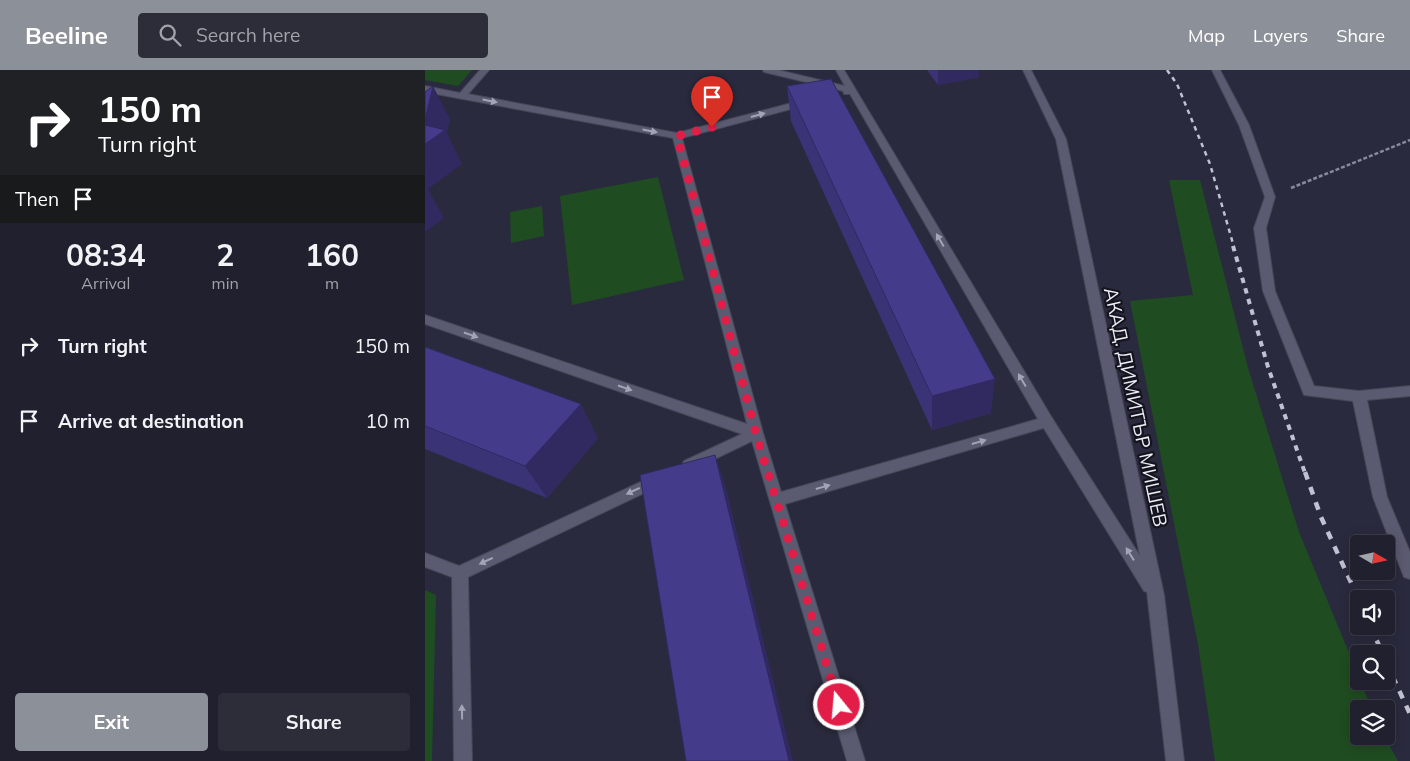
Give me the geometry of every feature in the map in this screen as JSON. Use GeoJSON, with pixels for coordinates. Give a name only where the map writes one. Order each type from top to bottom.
{"type":"FeatureCollection","features":[{"type":"Feature","properties":{"kind":"street"},"geometry":{"type":"LineString","coordinates":[[462,96],[485,70]]}},
{"type":"Feature","properties":{"kind":"street"},"geometry":{"type":"LineString","coordinates":[[767,70],[852,90]]}},
{"type":"Feature","properties":{"kind":"street"},"geometry":{"type":"LineString","coordinates":[[840,70],[1047,422],[1156,595]]}},
{"type":"Feature","properties":{"kind":"street","name":"АКАД. ДИМИТЪР МИШЕВ"},"geometry":{"type":"LineString","coordinates":[[1027,70],[1061,139],[1156,595],[1175,761]]}},
{"type":"Feature","properties":{"kind":"street"},"geometry":{"type":"LineString","coordinates":[[1216,70],[1244,125],[1270,197],[1260,228],[1269,291],[1309,391],[1359,396],[1410,391]]}},
{"type":"Feature","properties":{"kind":"street"},"geometry":{"type":"LineString","coordinates":[[425,89],[677,136],[815,100]]}},
{"type":"Feature","properties":{"kind":"street"},"geometry":{"type":"LineString","coordinates":[[834,95],[852,90]]}},
{"type":"Feature","properties":{"kind":"street"},"geometry":{"type":"LineString","coordinates":[[677,136],[756,434],[856,761]]}},
{"type":"Feature","properties":{"kind":"street"},"geometry":{"type":"LineString","coordinates":[[1359,396],[1380,497],[1410,572]]}},
{"type":"Feature","properties":{"kind":"street"},"geometry":{"type":"LineString","coordinates":[[776,500],[1047,422]]}},
{"type":"Feature","properties":{"kind":"street"},"geometry":{"type":"LineString","coordinates":[[425,560],[460,573],[756,434]]}},
{"type":"Feature","properties":{"kind":"street"},"geometry":{"type":"LineString","coordinates":[[460,573],[463,761]]}},
{"type":"Feature","properties":{"kind":"lane"},"geometry":{"type":"LineString","coordinates":[[425,319],[756,434]]}},
{"type":"Feature","properties":{"kind":"path"},"geometry":{"type":"LineString","coordinates":[[1270,197],[1410,140]]}},
{"type":"Feature","properties":{"kind":"green space"},"geometry":{"type":"Polygon","coordinates":[[[425,70],[472,70],[458,86],[425,80],[425,70]]]}},
{"type":"Feature","properties":{"kind":"green space"},"geometry":{"type":"Polygon","coordinates":[[[658,177],[684,280],[572,305],[560,196],[658,177]]]}},
{"type":"Feature","properties":{"kind":"green space"},"geometry":{"type":"Polygon","coordinates":[[[1169,180],[1200,180],[1248,368],[1299,532],[1350,655],[1350,690],[1364,690],[1368,700],[1350,700],[1350,745],[1389,745],[1398,761],[1215,761],[1198,644],[1130,301],[1193,295],[1169,180]]]}},
{"type":"Feature","properties":{"kind":"green space"},"geometry":{"type":"Polygon","coordinates":[[[542,206],[544,236],[511,243],[510,212],[542,206]]]}},
{"type":"Feature","properties":{"kind":"green space"},"geometry":{"type":"Polygon","coordinates":[[[425,590],[436,595],[432,761],[425,761],[425,590]]]}},
{"type":"Feature","properties":{"kind":"building"},"geometry":{"type":"Polygon","coordinates":[[[831,79],[995,379],[932,396],[787,86],[831,79]]]}},
{"type":"Feature","properties":{"kind":"building"},"geometry":{"type":"Polygon","coordinates":[[[433,86],[425,120],[425,92],[433,86]]]}},
{"type":"Feature","properties":{"kind":"building"},"geometry":{"type":"Polygon","coordinates":[[[425,125],[445,130],[425,144],[425,125]]]}},
{"type":"Feature","properties":{"kind":"building"},"geometry":{"type":"Polygon","coordinates":[[[425,347],[581,404],[525,466],[425,426],[425,347]]]}},
{"type":"Feature","properties":{"kind":"building"},"geometry":{"type":"Polygon","coordinates":[[[715,455],[789,761],[686,761],[640,475],[715,455]]]}},
{"type":"Feature","properties":{"kind":"railway"},"geometry":{"type":"LineString","coordinates":[[1167,70],[1177,84],[1210,164],[1234,247]]}},
{"type":"Feature","properties":{"kind":"railway"},"geometry":{"type":"LineString","coordinates":[[1233,246],[1268,367],[1305,473]]}},
{"type":"Feature","properties":{"kind":"railway"},"geometry":{"type":"LineString","coordinates":[[1305,472],[1321,517],[1354,590]]}},
{"type":"Feature","properties":{"kind":"railway"},"geometry":{"type":"LineString","coordinates":[[1374,635],[1379,645]]}},
{"type":"Feature","properties":{"kind":"railway"},"geometry":{"type":"LineString","coordinates":[[1395,682],[1410,714]]}},
{"type":"Feature","properties":{"kind":"route"},"geometry":{"type":"LineString","coordinates":[[712,127],[677,136],[756,434],[839,705]]}}]}
